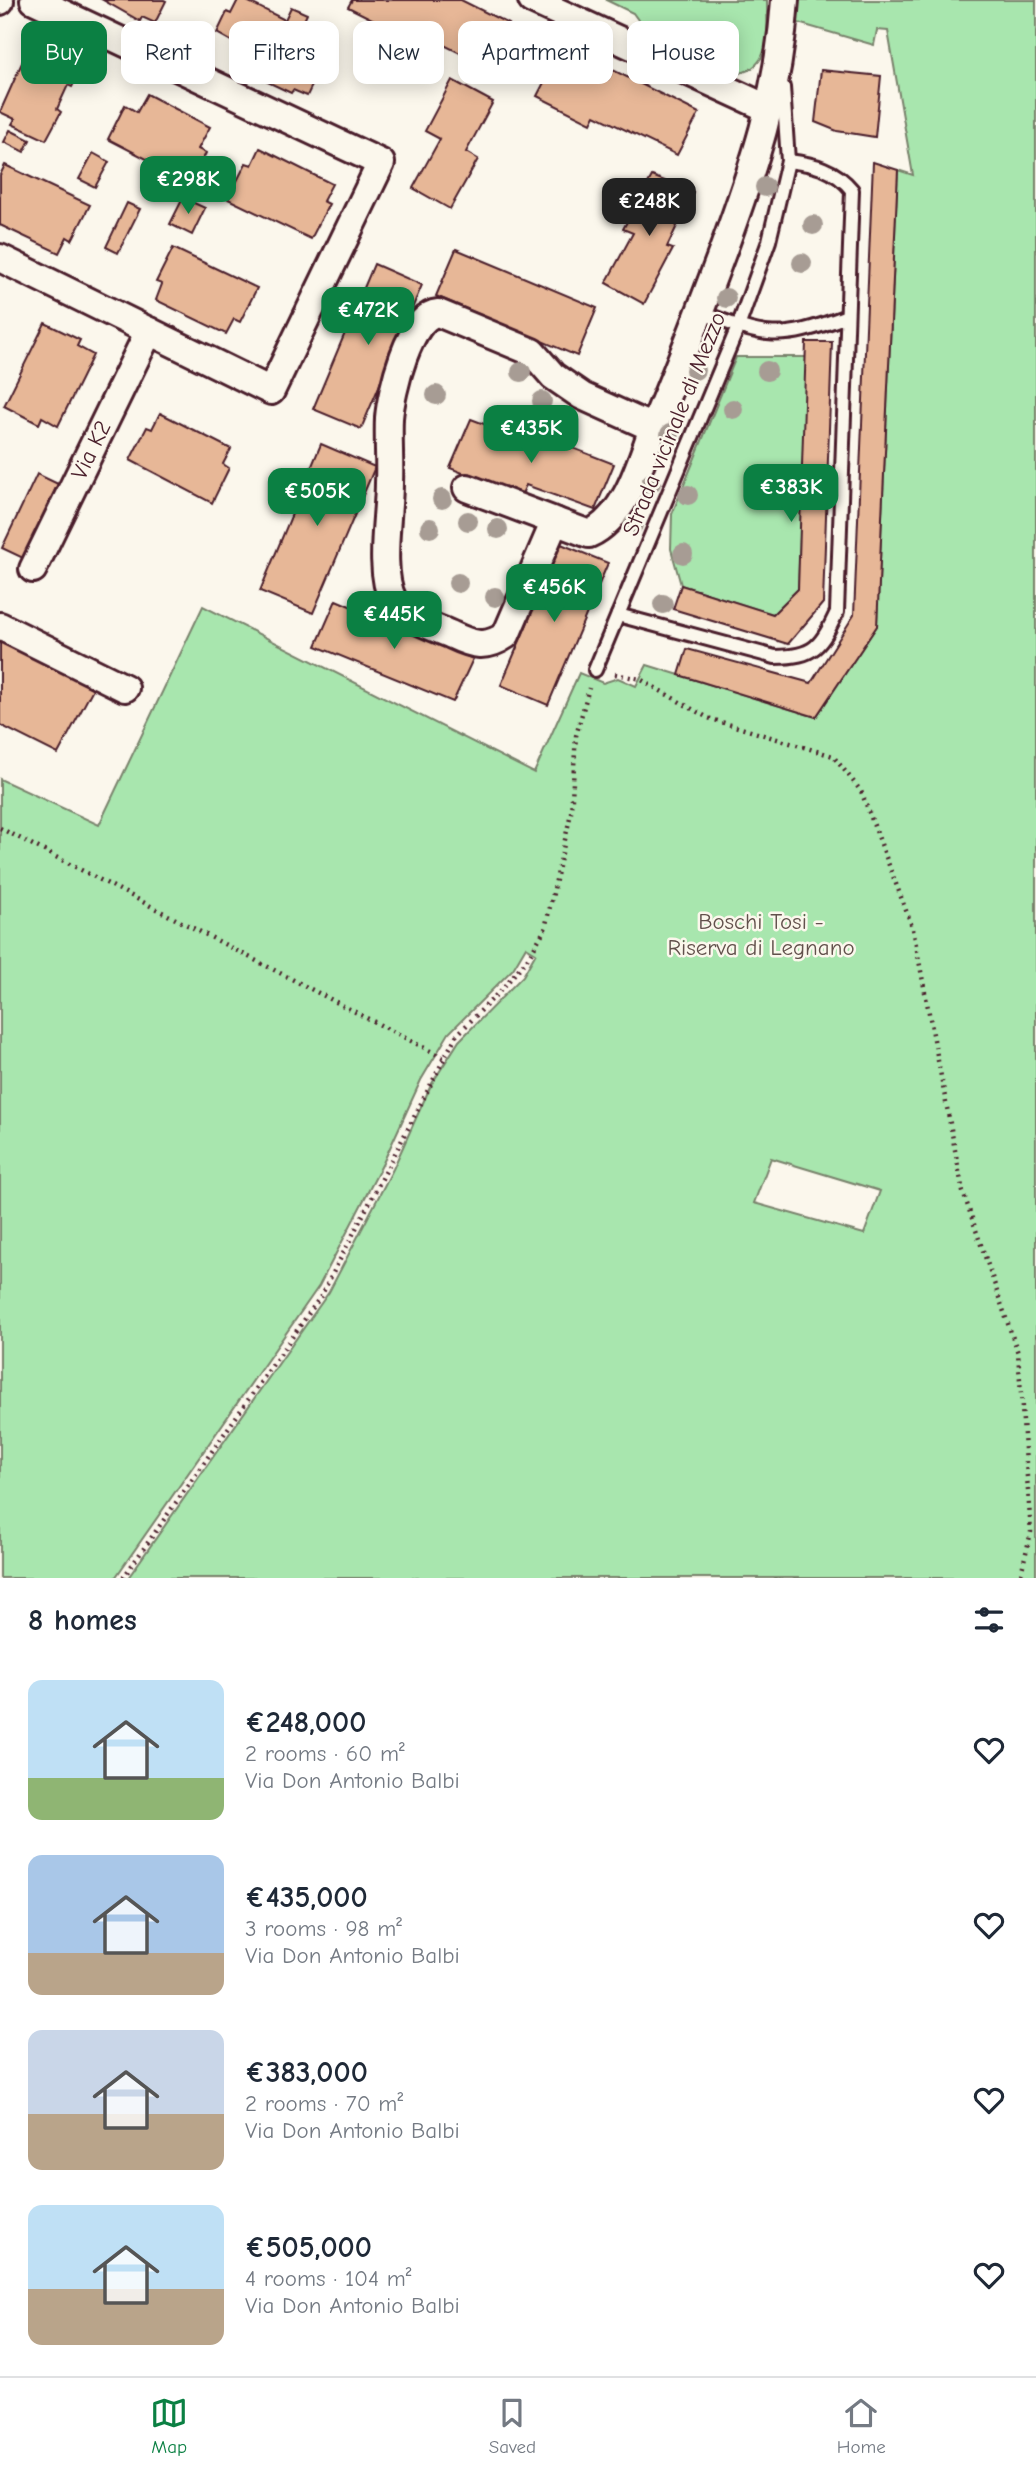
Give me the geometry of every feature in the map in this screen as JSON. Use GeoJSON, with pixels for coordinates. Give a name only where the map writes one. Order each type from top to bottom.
{"type":"FeatureCollection","features":[{"type":"Feature","properties":{"kind":"street"},"geometry":{"type":"LineString","coordinates":[[0,258],[271,391],[381,163],[34,0]]}},
{"type":"Feature","properties":{"kind":"street"},"geometry":{"type":"LineString","coordinates":[[532,0],[769,108]]}},
{"type":"Feature","properties":{"kind":"street"},"geometry":{"type":"LineString","coordinates":[[467,488],[589,534],[601,528],[616,513],[700,312],[758,151],[781,61],[785,0]]}},
{"type":"Feature","properties":{"kind":"street"},"geometry":{"type":"LineString","coordinates":[[555,521],[506,635],[494,644],[472,644],[403,611],[394,602],[387,579],[389,416],[399,368],[421,321],[430,313],[438,313],[532,352],[553,376],[582,396],[653,428]]}},
{"type":"Feature","properties":{"kind":"street","name":"Via K2"},"geometry":{"type":"LineString","coordinates":[[33,569],[149,331]]}},
{"type":"Feature","properties":{"kind":"street"},"geometry":{"type":"LineString","coordinates":[[0,626],[125,688]]}},
{"type":"Feature","properties":{"kind":"lane","name":"Strada vicinale di Mezzo"},"geometry":{"type":"LineString","coordinates":[[595,670],[738,327],[769,241],[788,161],[781,61]]}},
{"type":"Feature","properties":{"kind":"lane"},"geometry":{"type":"LineString","coordinates":[[618,615],[775,657],[797,657],[812,652],[825,638],[837,612],[852,190],[842,178],[828,170],[788,161]]}},
{"type":"Feature","properties":{"kind":"lane"},"geometry":{"type":"LineString","coordinates":[[700,312],[764,335],[785,335],[847,316]]}},
{"type":"Feature","properties":{"kind":"path"},"geometry":{"type":"LineString","coordinates":[[123,1578],[321,1296],[456,1036],[501,990],[527,958],[545,929],[571,813],[576,736],[595,670],[640,679],[709,718],[833,756],[861,791],[913,929],[963,1192],[1018,1353],[1031,1532],[1020,1578]]}},
{"type":"Feature","properties":{"kind":"path"},"geometry":{"type":"LineString","coordinates":[[0,828],[444,1058]]}},
{"type":"Feature","properties":{"kind":"green space"},"geometry":{"type":"Polygon","coordinates":[[[606,0],[767,0],[766,44],[758,62],[751,69],[740,73],[739,21],[639,21],[633,13],[606,0]]]}},
{"type":"Feature","properties":{"kind":"green space","name":"Boschi Tosi - Riserva di Legnano"},"geometry":{"type":"Polygon","coordinates":[[[799,0],[1036,0],[1036,1578],[128,1578],[329,1292],[393,1169],[431,1085],[459,1041],[523,976],[536,953],[526,947],[513,969],[449,1033],[421,1080],[383,1163],[319,1286],[115,1578],[0,1578],[0,779],[99,825],[203,606],[534,773],[579,673],[603,683],[618,678],[636,686],[647,665],[816,717],[877,626],[898,170],[913,175],[888,31],[877,30],[874,45],[798,23],[799,0]],[[771,1158],[754,1203],[864,1234],[880,1191],[771,1158]]]}},
{"type":"Feature","properties":{"kind":"green space"},"geometry":{"type":"Polygon","coordinates":[[[736,357],[807,357],[798,589],[773,614],[681,585],[671,549],[672,514],[736,357]]]}},
{"type":"Feature","properties":{"kind":"building"},"geometry":{"type":"Polygon","coordinates":[[[103,0],[166,1],[156,21],[142,17],[140,21],[103,0]]]}},
{"type":"Feature","properties":{"kind":"building"},"geometry":{"type":"Polygon","coordinates":[[[238,0],[245,0],[285,20],[229,21],[229,40],[217,33],[227,12],[231,14],[238,0]]]}},
{"type":"Feature","properties":{"kind":"building"},"geometry":{"type":"Polygon","coordinates":[[[352,0],[461,0],[503,21],[458,21],[458,52],[444,45],[444,21],[376,21],[348,7],[352,0]]]}},
{"type":"Feature","properties":{"kind":"building"},"geometry":{"type":"Polygon","coordinates":[[[291,7],[307,14],[304,21],[284,21],[291,7]]]}},
{"type":"Feature","properties":{"kind":"building"},"geometry":{"type":"Polygon","coordinates":[[[21,65],[21,84],[74,84],[72,87],[68,85],[57,109],[61,112],[46,140],[12,124],[15,119],[0,112],[21,65]]]}},
{"type":"Feature","properties":{"kind":"building"},"geometry":{"type":"Polygon","coordinates":[[[613,70],[627,77],[627,84],[641,84],[699,113],[677,155],[595,115],[591,123],[537,96],[543,84],[613,84],[613,70]]]}},
{"type":"Feature","properties":{"kind":"building"},"geometry":{"type":"Polygon","coordinates":[[[821,70],[881,76],[875,137],[837,131],[815,122],[821,70]]]}},
{"type":"Feature","properties":{"kind":"building"},"geometry":{"type":"Polygon","coordinates":[[[452,80],[493,102],[466,152],[478,159],[450,209],[413,188],[440,139],[425,131],[452,80]]]}},
{"type":"Feature","properties":{"kind":"building"},"geometry":{"type":"Polygon","coordinates":[[[272,84],[313,84],[307,96],[293,90],[291,93],[272,84]]]}},
{"type":"Feature","properties":{"kind":"building"},"geometry":{"type":"Polygon","coordinates":[[[147,94],[210,127],[198,149],[206,153],[191,182],[108,139],[125,105],[137,112],[147,94]]]}},
{"type":"Feature","properties":{"kind":"building"},"geometry":{"type":"Polygon","coordinates":[[[10,130],[30,140],[24,152],[4,142],[10,130]]]}},
{"type":"Feature","properties":{"kind":"building"},"geometry":{"type":"Polygon","coordinates":[[[260,148],[332,184],[323,201],[329,204],[311,239],[228,199],[246,163],[252,165],[260,148]]]}},
{"type":"Feature","properties":{"kind":"building"},"geometry":{"type":"Polygon","coordinates":[[[93,153],[109,162],[95,187],[79,179],[93,153]]]}},
{"type":"Feature","properties":{"kind":"building"},"geometry":{"type":"Polygon","coordinates":[[[873,162],[898,170],[877,626],[816,717],[679,675],[687,649],[811,683],[854,615],[873,162]]]}},
{"type":"Feature","properties":{"kind":"building"},"geometry":{"type":"Polygon","coordinates":[[[5,165],[90,205],[72,240],[67,237],[59,253],[0,225],[0,175],[5,165]]]}},
{"type":"Feature","properties":{"kind":"building"},"geometry":{"type":"Polygon","coordinates":[[[652,176],[693,192],[667,247],[673,249],[644,304],[606,283],[633,233],[623,229],[652,176]]]}},
{"type":"Feature","properties":{"kind":"building"},"geometry":{"type":"Polygon","coordinates":[[[183,198],[205,208],[192,235],[170,224],[183,198]]]}},
{"type":"Feature","properties":{"kind":"building"},"geometry":{"type":"Polygon","coordinates":[[[127,203],[140,209],[118,253],[106,247],[127,203]]]}},
{"type":"Feature","properties":{"kind":"building"},"geometry":{"type":"Polygon","coordinates":[[[173,248],[257,288],[240,322],[234,319],[226,334],[156,300],[162,284],[156,282],[173,248]]]}},
{"type":"Feature","properties":{"kind":"building"},"geometry":{"type":"Polygon","coordinates":[[[456,249],[597,308],[577,356],[436,296],[456,249]]]}},
{"type":"Feature","properties":{"kind":"building"},"geometry":{"type":"Polygon","coordinates":[[[374,264],[422,285],[361,429],[313,409],[374,264]]]}},
{"type":"Feature","properties":{"kind":"building"},"geometry":{"type":"Polygon","coordinates":[[[45,323],[80,340],[77,346],[93,355],[58,426],[42,417],[39,424],[4,406],[45,323]]]}},
{"type":"Feature","properties":{"kind":"building"},"geometry":{"type":"Polygon","coordinates":[[[806,342],[832,342],[823,603],[788,644],[673,609],[681,585],[773,614],[798,589],[806,342]]]}},
{"type":"Feature","properties":{"kind":"building"},"geometry":{"type":"Polygon","coordinates":[[[160,413],[231,449],[223,464],[229,468],[212,503],[130,460],[147,427],[152,429],[160,413]]]}},
{"type":"Feature","properties":{"kind":"building"},"geometry":{"type":"Polygon","coordinates":[[[471,419],[537,444],[542,436],[614,464],[595,510],[526,485],[521,496],[450,468],[471,419]]]}},
{"type":"Feature","properties":{"kind":"building"},"geometry":{"type":"Polygon","coordinates":[[[321,444],[375,467],[313,613],[260,591],[321,444]]]}},
{"type":"Feature","properties":{"kind":"building"},"geometry":{"type":"Polygon","coordinates":[[[37,474],[58,484],[23,558],[2,548],[37,474]]]}},
{"type":"Feature","properties":{"kind":"building"},"geometry":{"type":"Polygon","coordinates":[[[561,544],[608,563],[548,705],[501,685],[561,544]]]}},
{"type":"Feature","properties":{"kind":"building"},"geometry":{"type":"Polygon","coordinates":[[[336,600],[473,659],[453,702],[316,646],[336,600]]]}},
{"type":"Feature","properties":{"kind":"building"},"geometry":{"type":"Polygon","coordinates":[[[0,639],[95,685],[58,754],[0,725],[0,639]]]}}]}
